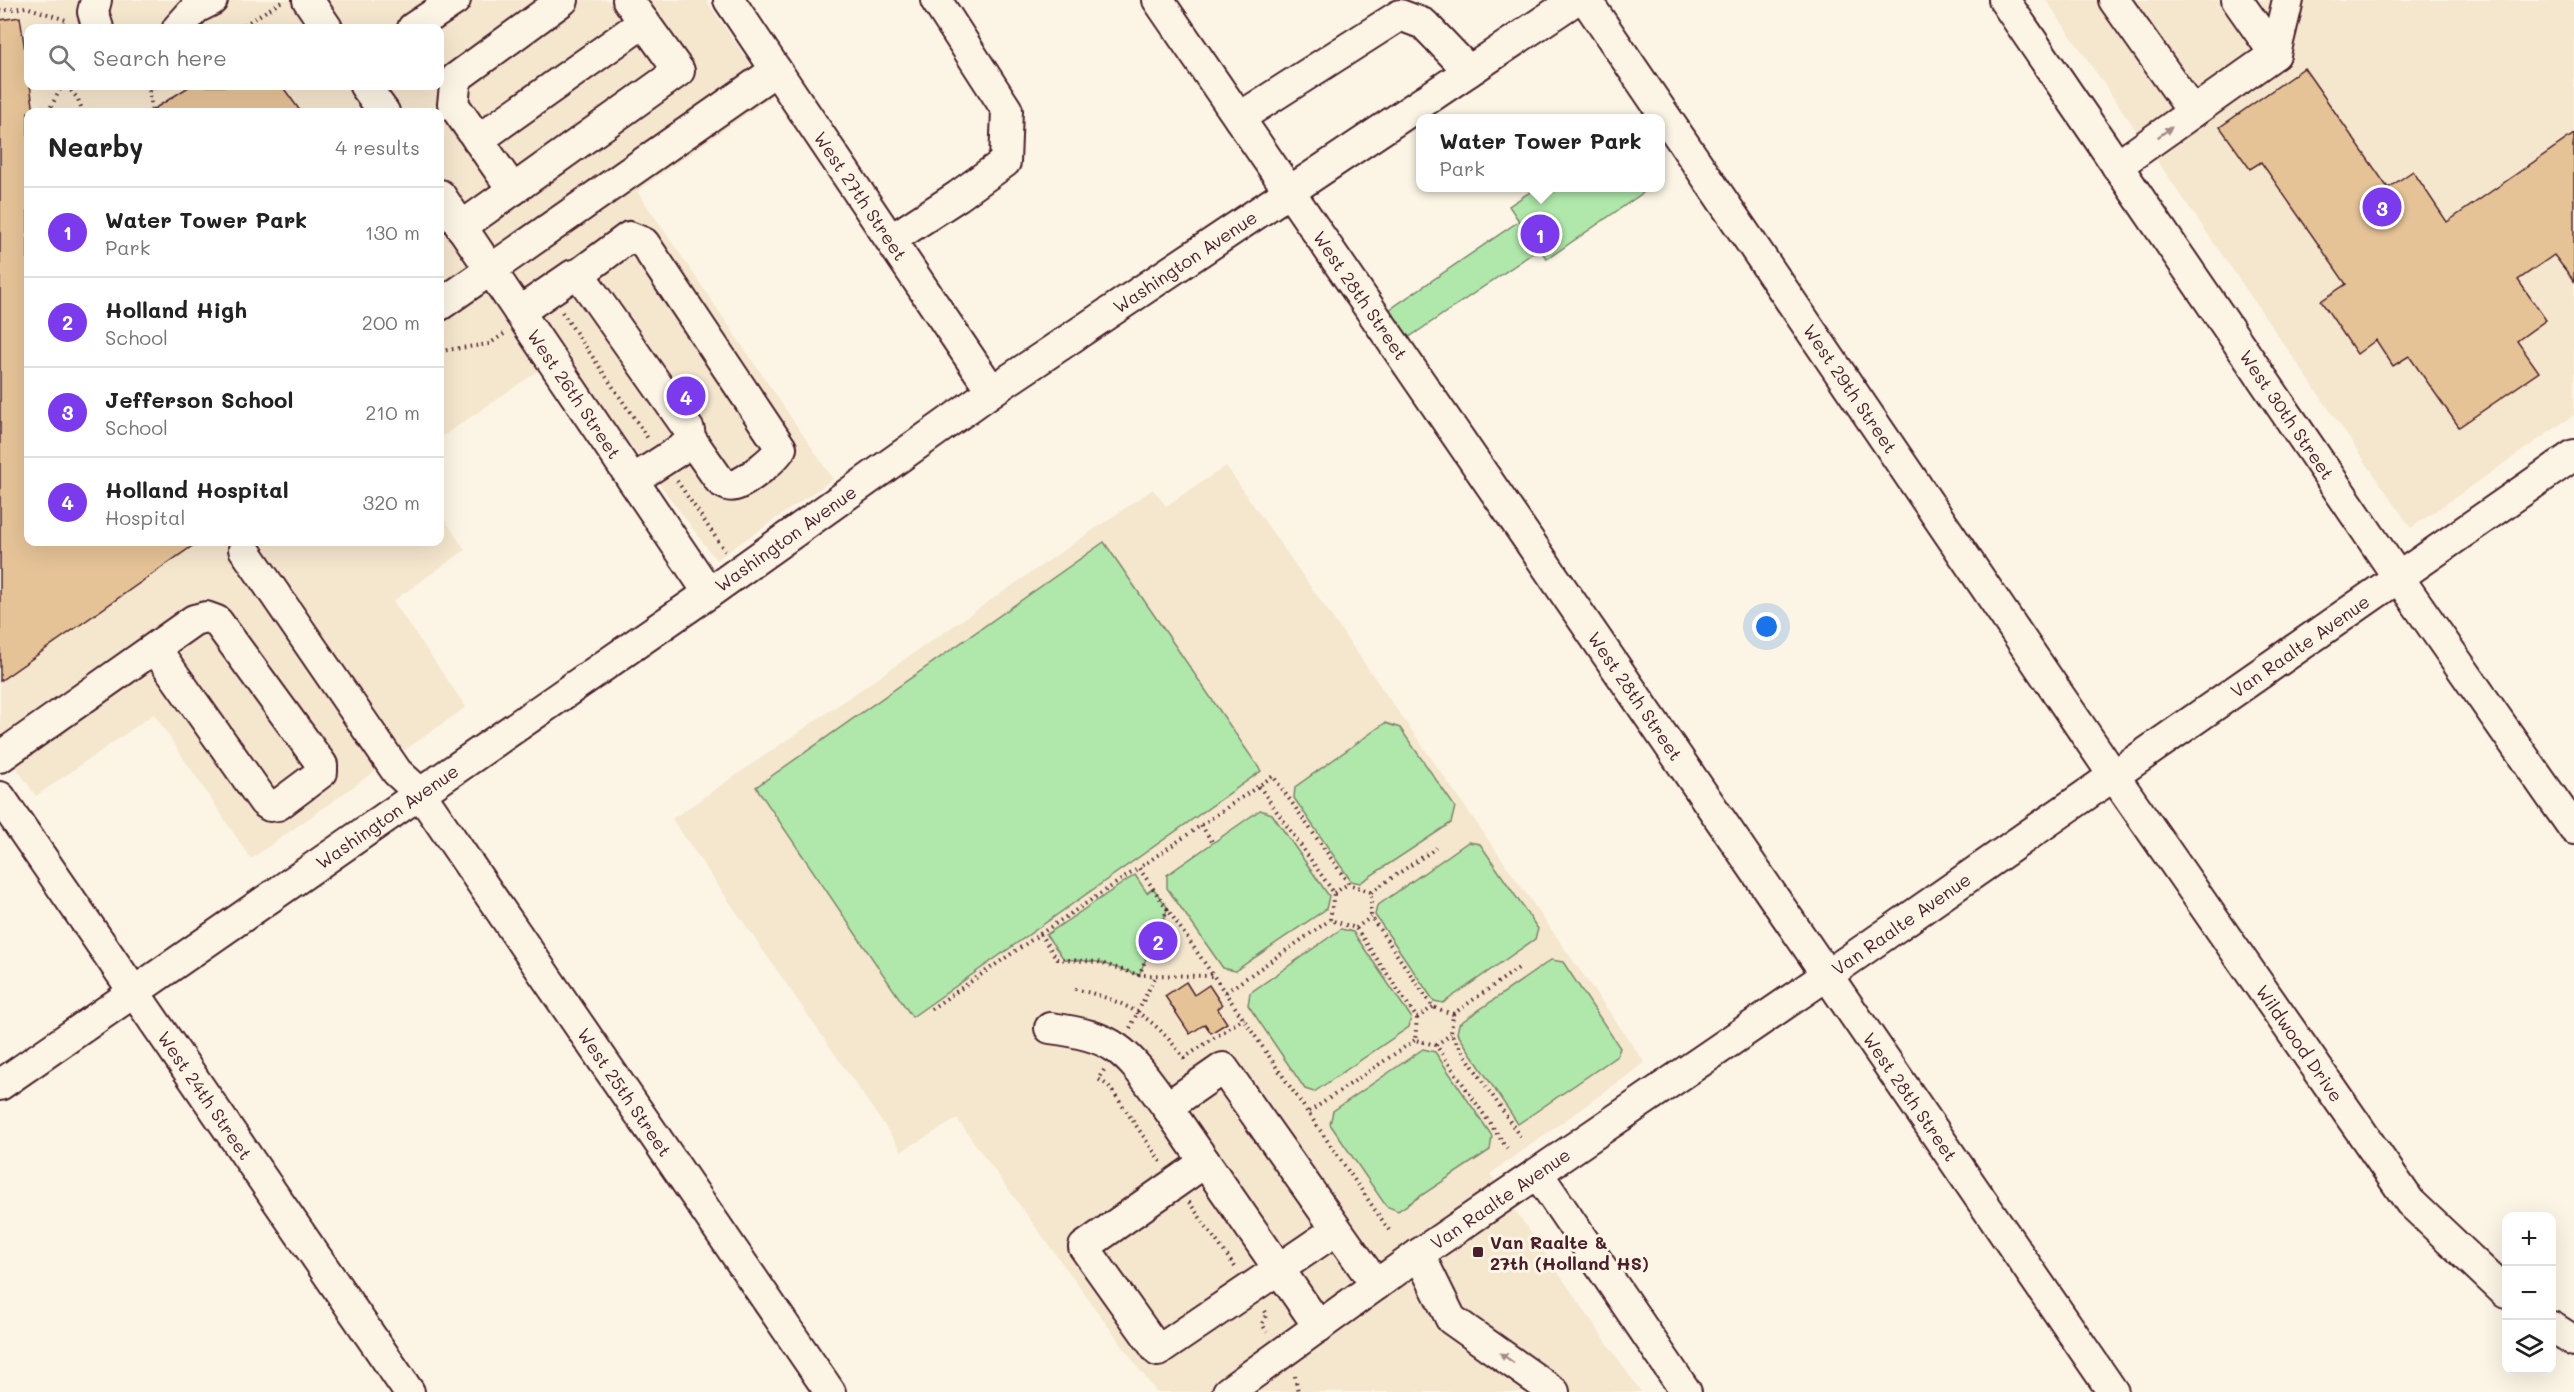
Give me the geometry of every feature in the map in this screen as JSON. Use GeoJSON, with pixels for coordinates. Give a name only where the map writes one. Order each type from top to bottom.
{"type":"FeatureCollection","features":[{"type":"Feature","properties":{"kind":"street"},"geometry":{"type":"LineString","coordinates":[[182,24],[196,8],[212,0]]}},
{"type":"Feature","properties":{"kind":"street"},"geometry":{"type":"LineString","coordinates":[[308,0],[324,24]]}},
{"type":"Feature","properties":{"kind":"street"},"geometry":{"type":"LineString","coordinates":[[419,24],[455,0]]}},
{"type":"Feature","properties":{"kind":"street"},"geometry":{"type":"LineString","coordinates":[[513,190],[453,104],[456,78],[563,0]]}},
{"type":"Feature","properties":{"kind":"street","name":"West 27th Street"},"geometry":{"type":"LineString","coordinates":[[729,0],[892,239],[992,391]]}},
{"type":"Feature","properties":{"kind":"street"},"geometry":{"type":"LineString","coordinates":[[892,239],[1005,162],[1007,110],[936,0]]}},
{"type":"Feature","properties":{"kind":"street","name":"West 28th Street"},"geometry":{"type":"LineString","coordinates":[[1158,0],[2113,1392]]}},
{"type":"Feature","properties":{"kind":"street","name":"Washington Avenue"},"geometry":{"type":"LineString","coordinates":[[0,1085],[709,593],[992,391],[1575,0]]}},
{"type":"Feature","properties":{"kind":"street","name":"West 29th Street"},"geometry":{"type":"LineString","coordinates":[[1586,0],[1664,114]]}},
{"type":"Feature","properties":{"kind":"street","name":"West 30th Street"},"geometry":{"type":"LineString","coordinates":[[2004,0],[2398,577],[2574,829]]}},
{"type":"Feature","properties":{"kind":"street"},"geometry":{"type":"LineString","coordinates":[[2114,0],[2193,112]]}},
{"type":"Feature","properties":{"kind":"street"},"geometry":{"type":"LineString","coordinates":[[2237,0],[2275,54]]}},
{"type":"Feature","properties":{"kind":"street"},"geometry":{"type":"LineString","coordinates":[[2117,166],[2275,54],[2288,0]]}},
{"type":"Feature","properties":{"kind":"street"},"geometry":{"type":"LineString","coordinates":[[461,227],[679,71],[636,11],[478,140]]}},
{"type":"Feature","properties":{"kind":"street"},"geometry":{"type":"LineString","coordinates":[[1239,118],[1400,15],[1424,24],[1469,71]]}},
{"type":"Feature","properties":{"kind":"street"},"geometry":{"type":"LineString","coordinates":[[444,302],[776,70]]}},
{"type":"Feature","properties":{"kind":"street"},"geometry":{"type":"LineString","coordinates":[[369,90],[381,108]]}},
{"type":"Feature","properties":{"kind":"street","name":"West 29th Street"},"geometry":{"type":"LineString","coordinates":[[1665,116],[2114,776]]}},
{"type":"Feature","properties":{"kind":"street","name":"West 26th Street"},"geometry":{"type":"LineString","coordinates":[[444,201],[709,593]]}},
{"type":"Feature","properties":{"kind":"street"},"geometry":{"type":"LineString","coordinates":[[522,316],[573,275],[579,274],[629,237],[644,243],[781,448],[777,456],[736,485],[728,486],[720,481],[690,438],[689,430],[579,274]]}},
{"type":"Feature","properties":{"kind":"street"},"geometry":{"type":"LineString","coordinates":[[633,480],[687,445],[690,438]]}},
{"type":"Feature","properties":{"kind":"street","name":"Van Raalte Avenue"},"geometry":{"type":"LineString","coordinates":[[1238,1389],[1419,1254],[1827,975],[2574,455]]}},
{"type":"Feature","properties":{"kind":"street","name":"West 25th Street"},"geometry":{"type":"LineString","coordinates":[[244,549],[397,772],[420,793],[830,1392]]}},
{"type":"Feature","properties":{"kind":"street"},"geometry":{"type":"LineString","coordinates":[[0,757],[194,620],[206,617],[217,621],[322,765],[322,772],[278,805],[270,806],[264,802],[155,648]]}},
{"type":"Feature","properties":{"kind":"street","name":"Wildwood Drive"},"geometry":{"type":"LineString","coordinates":[[2114,776],[2410,1202],[2502,1289]]}},
{"type":"Feature","properties":{"kind":"street","name":"West 24th Street"},"geometry":{"type":"LineString","coordinates":[[0,797],[409,1392]]}},
{"type":"Feature","properties":{"kind":"street"},"geometry":{"type":"LineString","coordinates":[[1050,1028],[1095,1037],[1119,1048],[1133,1061],[1319,1327]]}},
{"type":"Feature","properties":{"kind":"street"},"geometry":{"type":"LineString","coordinates":[[1167,1107],[1223,1068],[1376,1285]]}},
{"type":"Feature","properties":{"kind":"street"},"geometry":{"type":"LineString","coordinates":[[1205,1162],[1084,1247],[1158,1351],[1336,1230]]}},
{"type":"Feature","properties":{"kind":"street"},"geometry":{"type":"LineString","coordinates":[[1538,1174],[1686,1392]]}},
{"type":"Feature","properties":{"kind":"street"},"geometry":{"type":"LineString","coordinates":[[1419,1254],[1451,1319],[1554,1392]]}},
{"type":"Feature","properties":{"kind":"street"},"geometry":{"type":"LineString","coordinates":[[2556,1330],[2574,1341]]}},
{"type":"Feature","properties":{"kind":"path"},"geometry":{"type":"LineString","coordinates":[[245,24],[284,0]]}},
{"type":"Feature","properties":{"kind":"path"},"geometry":{"type":"LineString","coordinates":[[0,11],[26,7],[73,22],[97,18]]}},
{"type":"Feature","properties":{"kind":"path"},"geometry":{"type":"LineString","coordinates":[[50,108],[60,90]]}},
{"type":"Feature","properties":{"kind":"path"},"geometry":{"type":"LineString","coordinates":[[70,90],[81,108]]}},
{"type":"Feature","properties":{"kind":"path"},"geometry":{"type":"LineString","coordinates":[[151,90],[148,92],[151,108]]}},
{"type":"Feature","properties":{"kind":"path"},"geometry":{"type":"LineString","coordinates":[[444,350],[489,344],[522,316],[556,304],[739,572]]}},
{"type":"Feature","properties":{"kind":"path"},"geometry":{"type":"LineString","coordinates":[[931,1009],[1273,776],[1349,884],[1371,892]]}},
{"type":"Feature","properties":{"kind":"path"},"geometry":{"type":"LineString","coordinates":[[1226,992],[1330,920],[1334,893],[1260,786]]}},
{"type":"Feature","properties":{"kind":"path"},"geometry":{"type":"LineString","coordinates":[[1201,825],[1213,843]]}},
{"type":"Feature","properties":{"kind":"path"},"geometry":{"type":"LineString","coordinates":[[1371,892],[1436,848]]}},
{"type":"Feature","properties":{"kind":"path"},"geometry":{"type":"LineString","coordinates":[[1139,868],[1389,1230]]}},
{"type":"Feature","properties":{"kind":"path"},"geometry":{"type":"LineString","coordinates":[[1334,893],[1349,884]]}},
{"type":"Feature","properties":{"kind":"path"},"geometry":{"type":"LineString","coordinates":[[1371,892],[1371,917],[1433,1007],[1453,1014]]}},
{"type":"Feature","properties":{"kind":"path"},"geometry":{"type":"LineString","coordinates":[[1139,975],[1168,908]]}},
{"type":"Feature","properties":{"kind":"path"},"geometry":{"type":"LineString","coordinates":[[1356,928],[1371,917]]}},
{"type":"Feature","properties":{"kind":"path"},"geometry":{"type":"LineString","coordinates":[[1330,920],[1356,928],[1417,1018],[1415,1040]]}},
{"type":"Feature","properties":{"kind":"path"},"geometry":{"type":"LineString","coordinates":[[1040,934],[1057,959],[1098,962],[1139,975],[1215,976]]}},
{"type":"Feature","properties":{"kind":"path"},"geometry":{"type":"LineString","coordinates":[[1520,967],[1453,1014],[1451,1034],[1521,1138]]}},
{"type":"Feature","properties":{"kind":"path"},"geometry":{"type":"LineString","coordinates":[[1075,989],[1101,996],[1149,1019],[1166,1034],[1184,1058],[1244,1018]]}},
{"type":"Feature","properties":{"kind":"path"},"geometry":{"type":"LineString","coordinates":[[1417,1018],[1433,1007]]}},
{"type":"Feature","properties":{"kind":"path"},"geometry":{"type":"LineString","coordinates":[[1436,1045],[1451,1034]]}},
{"type":"Feature","properties":{"kind":"path"},"geometry":{"type":"LineString","coordinates":[[1309,1112],[1415,1040],[1436,1045],[1507,1148]]}},
{"type":"Feature","properties":{"kind":"path"},"geometry":{"type":"LineString","coordinates":[[1098,1079],[1109,1086],[1267,1314],[1262,1324],[1294,1372],[1298,1392]]}},
{"type":"Feature","properties":{"kind":"shaded area"},"geometry":{"type":"Polygon","coordinates":[[[0,0],[706,0],[772,96],[637,191],[833,479],[716,560],[563,354],[444,435],[444,108],[24,108],[24,546],[444,546],[444,518],[465,550],[393,601],[466,707],[251,859],[154,714],[36,796],[0,744],[0,0]]]}},
{"type":"Feature","properties":{"kind":"shaded area"},"geometry":{"type":"Polygon","coordinates":[[[2046,0],[2574,0],[2574,415],[2411,528],[2046,0]]]}},
{"type":"Feature","properties":{"kind":"shaded area"},"geometry":{"type":"Polygon","coordinates":[[[1226,466],[1645,1063],[1490,1174],[1641,1392],[1156,1392],[957,1119],[902,1151],[672,819],[1153,489],[1166,506],[1226,466]]]}},
{"type":"Feature","properties":{"kind":"green space"},"geometry":{"type":"Polygon","coordinates":[[[1530,192],[1644,192],[1547,259],[1539,249],[1405,340],[1386,312],[1519,221],[1509,206],[1530,192]]]}},
{"type":"Feature","properties":{"kind":"green space"},"geometry":{"type":"Polygon","coordinates":[[[1104,542],[1261,771],[912,1017],[756,787],[1104,542]]]}},
{"type":"Feature","properties":{"kind":"green space"},"geometry":{"type":"Polygon","coordinates":[[[1385,723],[1400,728],[1455,807],[1451,823],[1360,883],[1351,881],[1294,798],[1295,787],[1385,723]]]}},
{"type":"Feature","properties":{"kind":"green space"},"geometry":{"type":"Polygon","coordinates":[[[1260,810],[1272,814],[1329,896],[1326,909],[1235,971],[1223,968],[1167,888],[1167,875],[1260,810]]]}},
{"type":"Feature","properties":{"kind":"green space"},"geometry":{"type":"Polygon","coordinates":[[[1468,842],[1480,844],[1538,929],[1535,939],[1443,1003],[1434,1001],[1375,915],[1377,906],[1468,842]]]}},
{"type":"Feature","properties":{"kind":"green space"},"geometry":{"type":"Polygon","coordinates":[[[1135,875],[1147,893],[1153,888],[1168,908],[1139,975],[1098,962],[1064,959],[1046,935],[1135,875]]]}},
{"type":"Feature","properties":{"kind":"green space"},"geometry":{"type":"Polygon","coordinates":[[[1341,929],[1353,932],[1411,1017],[1409,1027],[1314,1092],[1305,1089],[1248,1005],[1250,993],[1341,929]]]}},
{"type":"Feature","properties":{"kind":"green space"},"geometry":{"type":"Polygon","coordinates":[[[1551,960],[1563,962],[1620,1048],[1617,1056],[1518,1124],[1457,1033],[1459,1024],[1551,960]]]}},
{"type":"Feature","properties":{"kind":"green space"},"geometry":{"type":"Polygon","coordinates":[[[1423,1049],[1435,1052],[1492,1136],[1490,1150],[1398,1211],[1386,1206],[1330,1124],[1333,1111],[1423,1049]]]}},
{"type":"Feature","properties":{"kind":"building"},"geometry":{"type":"Polygon","coordinates":[[[20,17],[24,44],[24,90],[31,90],[33,108],[24,108],[24,546],[192,546],[0,681],[0,20],[20,17]]]}},
{"type":"Feature","properties":{"kind":"building"},"geometry":{"type":"Polygon","coordinates":[[[2304,68],[2388,188],[2413,171],[2447,222],[2574,134],[2574,281],[2554,255],[2518,280],[2546,320],[2517,341],[2539,372],[2459,427],[2409,356],[2393,366],[2376,340],[2357,354],[2321,301],[2346,284],[2261,162],[2250,169],[2220,127],[2304,68]]]}},
{"type":"Feature","properties":{"kind":"building"},"geometry":{"type":"Polygon","coordinates":[[[184,90],[285,90],[298,108],[155,108],[184,90]]]}},
{"type":"Feature","properties":{"kind":"building"},"geometry":{"type":"Polygon","coordinates":[[[1186,982],[1194,995],[1209,985],[1222,1005],[1217,1008],[1227,1023],[1211,1033],[1205,1024],[1190,1034],[1165,996],[1186,982]]]}},
{"type":"Feature","properties":{"kind":"place","name":"Jefferson School"},"geometry":{"type":"Point","coordinates":[2382,207]}},
{"type":"Feature","properties":{"kind":"place","name":"Water Tower Park"},"geometry":{"type":"Point","coordinates":[1540,234]}},
{"type":"Feature","properties":{"kind":"place","name":"Holland Hospital"},"geometry":{"type":"Point","coordinates":[686,396]}},
{"type":"Feature","properties":{"kind":"place","name":"Holland High"},"geometry":{"type":"Point","coordinates":[1158,941]}},
{"type":"Feature","properties":{"kind":"place","name":"Van Raalte & 27th (Holland HS)"},"geometry":{"type":"Point","coordinates":[1478,1252]}}]}
